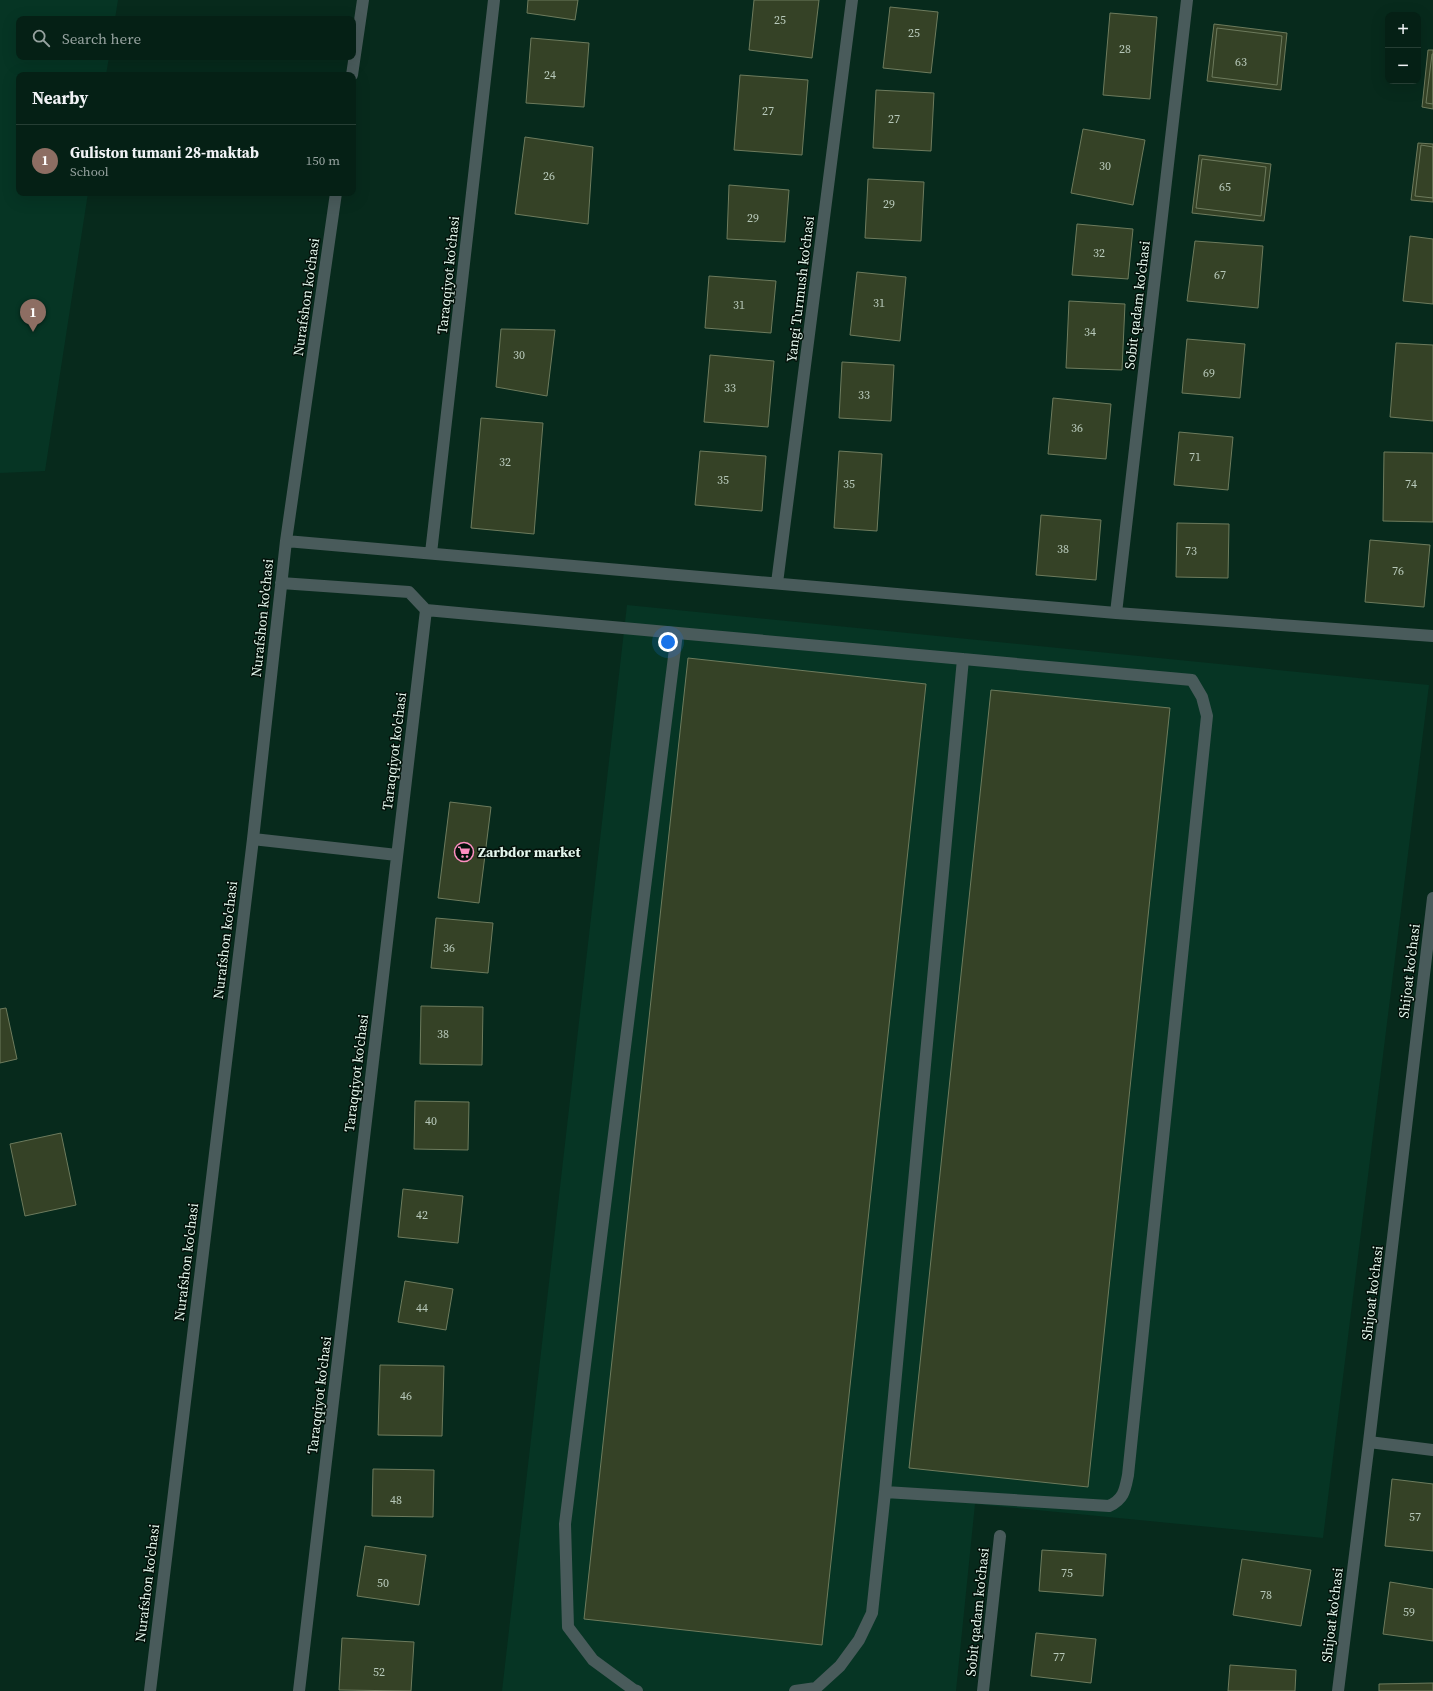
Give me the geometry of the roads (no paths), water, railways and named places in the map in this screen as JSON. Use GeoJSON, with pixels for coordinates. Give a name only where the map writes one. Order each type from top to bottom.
{"type":"FeatureCollection","features":[{"type":"Feature","properties":{"kind":"street"},"geometry":{"type":"LineString","coordinates":[[356,48],[363,0]]}},
{"type":"Feature","properties":{"kind":"street","name":"Taraqqiyot ko'chasi"},"geometry":{"type":"LineString","coordinates":[[431,553],[494,0]]}},
{"type":"Feature","properties":{"kind":"street","name":"Yangi Turmush ko'chasi"},"geometry":{"type":"LineString","coordinates":[[777,583],[852,0]]}},
{"type":"Feature","properties":{"kind":"street","name":"Sobit qadam ko'chasi"},"geometry":{"type":"LineString","coordinates":[[1116,613],[1187,0]]}},
{"type":"Feature","properties":{"kind":"street"},"geometry":{"type":"LineString","coordinates":[[352,72],[354,60]]}},
{"type":"Feature","properties":{"kind":"street","name":"Nurafshon ko'chasi"},"geometry":{"type":"LineString","coordinates":[[150,1691],[252,839],[286,541],[336,196]]}},
{"type":"Feature","properties":{"kind":"street"},"geometry":{"type":"LineString","coordinates":[[286,541],[1116,613],[1433,636]]}},
{"type":"Feature","properties":{"kind":"street"},"geometry":{"type":"LineString","coordinates":[[281,583],[409,592],[426,610],[1192,680],[1202,697],[1207,716],[1128,1475],[1125,1489],[1119,1501],[1109,1506],[885,1492]]}},
{"type":"Feature","properties":{"kind":"street","name":"Taraqqiyot ko'chasi"},"geometry":{"type":"LineString","coordinates":[[299,1691],[426,610]]}},
{"type":"Feature","properties":{"kind":"street"},"geometry":{"type":"LineString","coordinates":[[638,1691],[593,1660],[568,1628],[565,1524],[677,633]]}},
{"type":"Feature","properties":{"kind":"street"},"geometry":{"type":"LineString","coordinates":[[795,1691],[816,1688],[840,1666],[859,1640],[872,1613],[885,1492],[963,659]]}},
{"type":"Feature","properties":{"kind":"street"},"geometry":{"type":"LineString","coordinates":[[252,839],[397,855]]}},
{"type":"Feature","properties":{"kind":"street","name":"Shijoat ko'chasi"},"geometry":{"type":"LineString","coordinates":[[1338,1691],[1433,898]]}},
{"type":"Feature","properties":{"kind":"street"},"geometry":{"type":"LineString","coordinates":[[1369,1442],[1433,1450]]}},
{"type":"Feature","properties":{"kind":"street","name":"Sobit qadam ko'chasi"},"geometry":{"type":"LineString","coordinates":[[983,1691],[1000,1536]]}},
{"type":"Feature","properties":{"kind":"place","name":"Guliston tumani 28-maktab"},"geometry":{"type":"Point","coordinates":[33,332]}},
{"type":"Feature","properties":{"kind":"place","name":"Zarbdor market"},"geometry":{"type":"Point","coordinates":[464,852]}}]}
